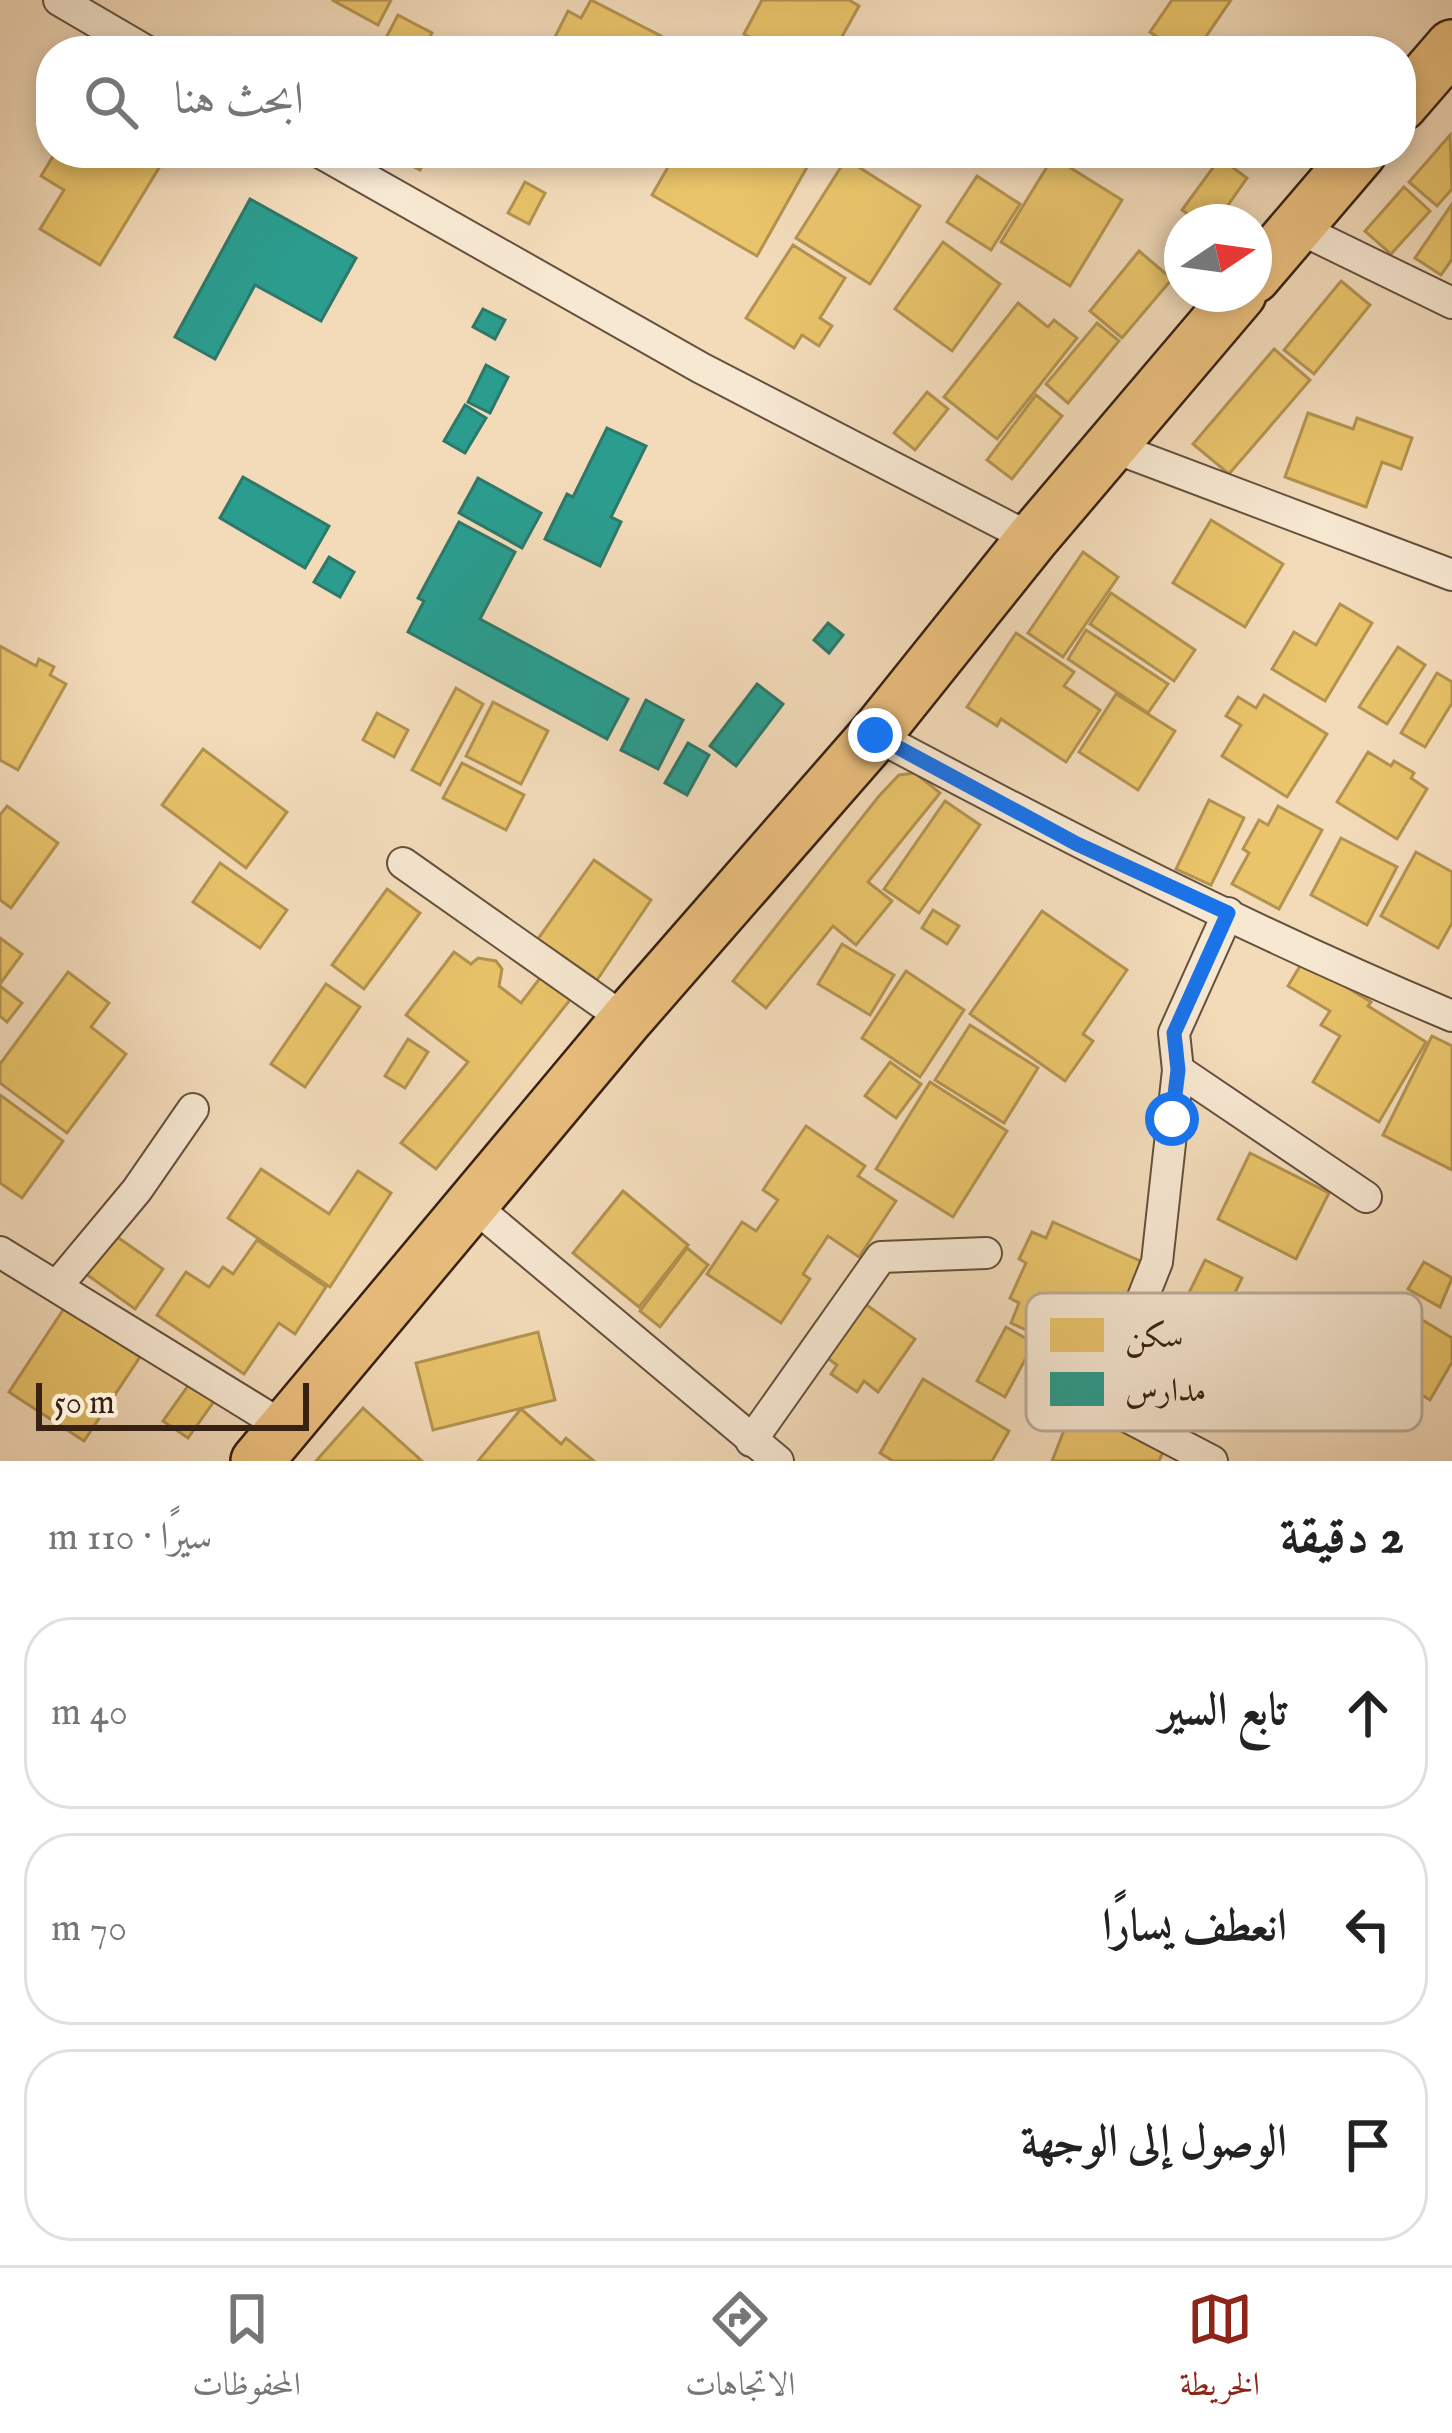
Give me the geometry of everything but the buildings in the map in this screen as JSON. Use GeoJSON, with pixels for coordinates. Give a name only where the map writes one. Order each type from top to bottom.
{"type":"FeatureCollection","features":[{"type":"Feature","properties":{"kind":"highway"},"geometry":{"type":"LineString","coordinates":[[1416,88],[1452,46]]}},
{"type":"Feature","properties":{"kind":"highway"},"geometry":{"type":"LineString","coordinates":[[1272,256],[1347,168]]}},
{"type":"Feature","properties":{"kind":"highway"},"geometry":{"type":"LineString","coordinates":[[272,1444],[626,1020],[875,735],[1032,539],[1225,312]]}},
{"type":"Feature","properties":{"kind":"street"},"geometry":{"type":"LineString","coordinates":[[59,0],[120,36]]}},
{"type":"Feature","properties":{"kind":"street"},"geometry":{"type":"LineString","coordinates":[[348,168],[701,368],[1032,539]]}},
{"type":"Feature","properties":{"kind":"street"},"geometry":{"type":"LineString","coordinates":[[1296,227],[1452,303]]}},
{"type":"Feature","properties":{"kind":"street"},"geometry":{"type":"LineString","coordinates":[[1111,446],[1452,575]]}},
{"type":"Feature","properties":{"kind":"street"},"geometry":{"type":"LineString","coordinates":[[875,735],[1077,844],[1452,1016]]}},
{"type":"Feature","properties":{"kind":"street"},"geometry":{"type":"LineString","coordinates":[[403,863],[626,1020]]}},
{"type":"Feature","properties":{"kind":"street"},"geometry":{"type":"LineString","coordinates":[[1145,1293],[1157,1262],[1178,1070],[1174,1033],[1228,913]]}},
{"type":"Feature","properties":{"kind":"street"},"geometry":{"type":"LineString","coordinates":[[1178,1070],[1366,1197]]}},
{"type":"Feature","properties":{"kind":"street"},"geometry":{"type":"LineString","coordinates":[[57,1286],[137,1190],[193,1109]]}},
{"type":"Feature","properties":{"kind":"street"},"geometry":{"type":"LineString","coordinates":[[474,1206],[778,1461]]}},
{"type":"Feature","properties":{"kind":"street"},"geometry":{"type":"LineString","coordinates":[[0,1252],[57,1286],[272,1444]]}},
{"type":"Feature","properties":{"kind":"street"},"geometry":{"type":"LineString","coordinates":[[751,1441],[881,1257],[986,1253]]}},
{"type":"Feature","properties":{"kind":"street"},"geometry":{"type":"LineString","coordinates":[[1155,1431],[1212,1461]]}},
{"type":"Feature","properties":{"kind":"route"},"geometry":{"type":"LineString","coordinates":[[875,735],[1077,844],[1228,913],[1174,1033],[1178,1070],[1172,1119]]}}]}
